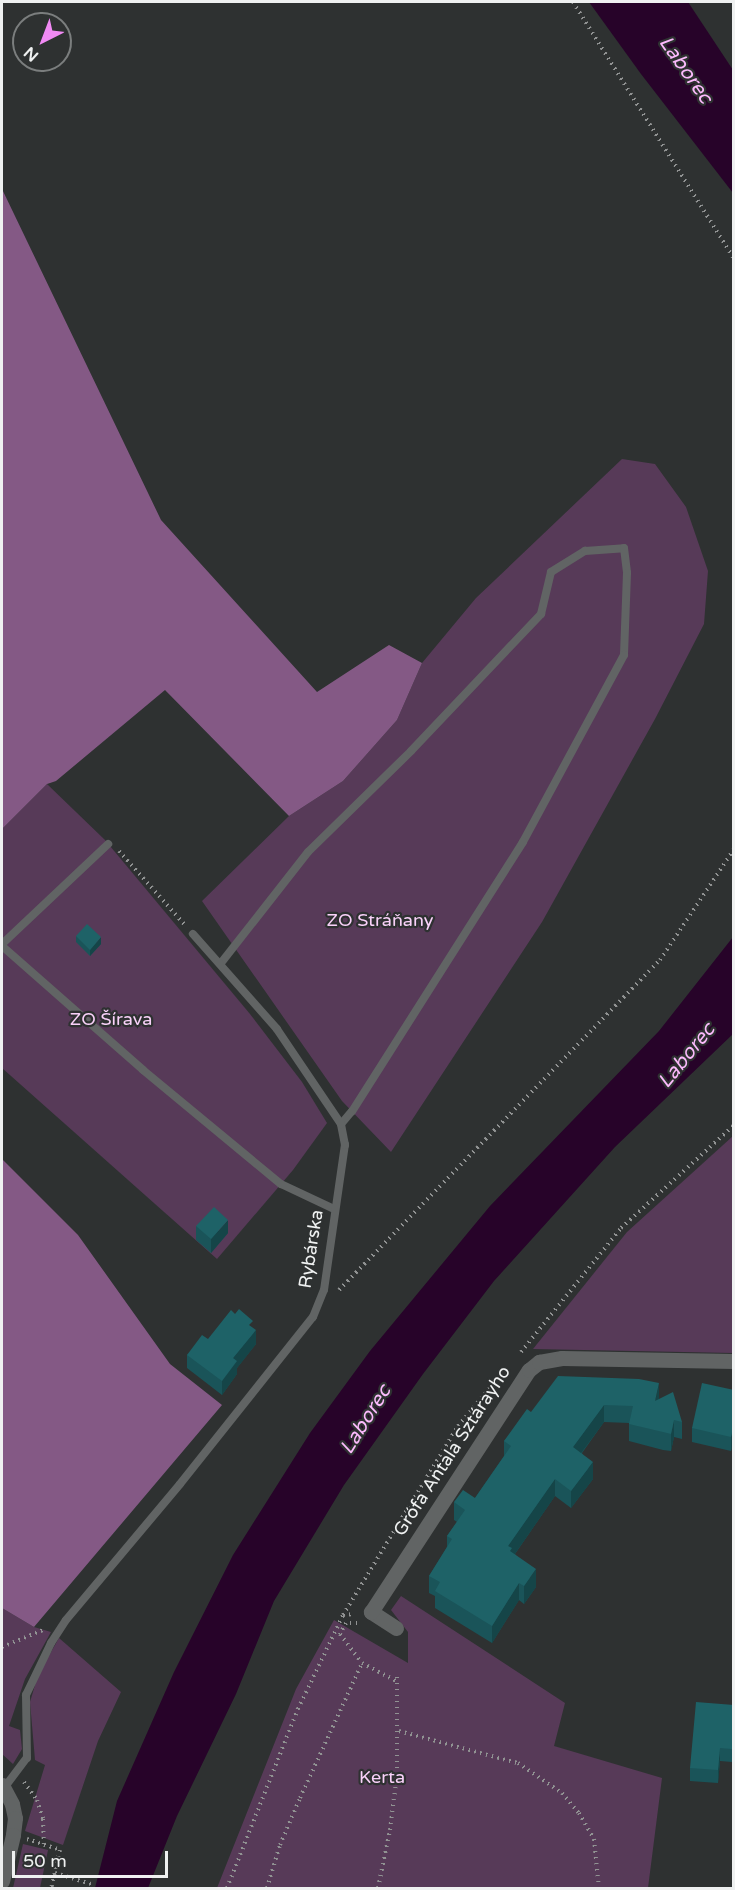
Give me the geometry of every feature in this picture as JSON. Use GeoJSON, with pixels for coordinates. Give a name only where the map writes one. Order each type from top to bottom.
{"type":"FeatureCollection","features":[{"type":"Feature","properties":{"kind":"street","name":"Grófa Antala Sztárayho"},"geometry":{"type":"LineString","coordinates":[[371,1612],[521,1378],[539,1362],[562,1358],[734,1361]]}},
{"type":"Feature","properties":{"kind":"street"},"geometry":{"type":"LineString","coordinates":[[371,1612],[396,1628]]}},
{"type":"Feature","properties":{"kind":"street"},"geometry":{"type":"LineString","coordinates":[[2,1881],[13,1835],[12,1804],[3,1786]]}},
{"type":"Feature","properties":{"kind":"lane"},"geometry":{"type":"LineString","coordinates":[[221,963],[308,852],[411,751],[541,614],[550,572],[585,550],[624,548],[627,573],[624,655],[523,842],[352,1111],[341,1124]]}},
{"type":"Feature","properties":{"kind":"lane"},"geometry":{"type":"LineString","coordinates":[[108,844],[2,945],[143,1070],[282,1184],[334,1209]]}},
{"type":"Feature","properties":{"kind":"lane","name":"Rybárska"},"geometry":{"type":"LineString","coordinates":[[3,1786],[16,1771],[28,1751],[27,1688],[66,1620],[180,1484],[313,1317],[324,1290],[345,1145],[341,1124],[289,1045],[221,963],[193,934]]}},
{"type":"Feature","properties":{"kind":"path"},"geometry":{"type":"LineString","coordinates":[[573,2],[734,259]]}},
{"type":"Feature","properties":{"kind":"path"},"geometry":{"type":"LineString","coordinates":[[108,844],[111,843],[193,934]]}},
{"type":"Feature","properties":{"kind":"path"},"geometry":{"type":"LineString","coordinates":[[338,1292],[660,960],[734,849]]}},
{"type":"Feature","properties":{"kind":"path"},"geometry":{"type":"LineString","coordinates":[[371,1612],[362,1623],[346,1623],[340,1634],[363,1663],[398,1682]]}},
{"type":"Feature","properties":{"kind":"path"},"geometry":{"type":"LineString","coordinates":[[227,1888],[298,1709],[343,1615],[371,1612]]}},
{"type":"Feature","properties":{"kind":"path"},"geometry":{"type":"LineString","coordinates":[[2,1647],[66,1620]]}},
{"type":"Feature","properties":{"kind":"path"},"geometry":{"type":"LineString","coordinates":[[267,1888],[280,1845],[300,1798],[363,1663]]}},
{"type":"Feature","properties":{"kind":"path"},"geometry":{"type":"LineString","coordinates":[[378,1888],[390,1830],[399,1731],[398,1672]]}},
{"type":"Feature","properties":{"kind":"path"},"geometry":{"type":"LineString","coordinates":[[399,1731],[518,1763],[562,1793],[579,1813],[594,1839],[599,1888]]}},
{"type":"Feature","properties":{"kind":"path"},"geometry":{"type":"LineString","coordinates":[[16,1771],[37,1800],[44,1819],[44,1844]]}},
{"type":"Feature","properties":{"kind":"path"},"geometry":{"type":"LineString","coordinates":[[13,1835],[60,1850],[51,1888]]}},
{"type":"Feature","properties":{"kind":"path"},"geometry":{"type":"LineString","coordinates":[[55,1873],[91,1884]]}},
{"type":"Feature","properties":{"kind":"green space","name":"ZO Stráňany"},"geometry":{"type":"Polygon","coordinates":[[[622,459],[655,464],[686,507],[708,571],[704,624],[655,719],[542,922],[391,1152],[342,1101],[202,901],[289,816],[343,781],[397,720],[422,663],[476,598],[622,459]]]}},
{"type":"Feature","properties":{"kind":"green space","name":"ZO Šírava"},"geometry":{"type":"Polygon","coordinates":[[[47,784],[105,840],[250,1014],[302,1082],[327,1123],[293,1170],[217,1259],[2,1068],[2,829],[47,784]]]}},
{"type":"Feature","properties":{"kind":"green space"},"geometry":{"type":"Polygon","coordinates":[[[733,1136],[733,1353],[533,1349],[627,1232],[733,1136]]]}},
{"type":"Feature","properties":{"kind":"green space","name":"Kerta"},"geometry":{"type":"Polygon","coordinates":[[[401,1596],[565,1703],[554,1746],[662,1778],[648,1888],[217,1888],[296,1689],[334,1620],[408,1663],[408,1632],[391,1610],[401,1596]]]}},
{"type":"Feature","properties":{"kind":"green space"},"geometry":{"type":"Polygon","coordinates":[[[2,1608],[34,1627],[51,1632],[25,1679],[9,1726],[20,1730],[22,1749],[13,1764],[2,1754],[2,1608]]]}},
{"type":"Feature","properties":{"kind":"green space"},"geometry":{"type":"Polygon","coordinates":[[[59,1638],[121,1692],[98,1741],[63,1845],[25,1831],[45,1765],[35,1760],[30,1702],[38,1675],[59,1638]]]}},
{"type":"Feature","properties":{"kind":"green space"},"geometry":{"type":"Polygon","coordinates":[[[23,1844],[48,1850],[40,1888],[13,1888],[23,1844]]]}},
{"type":"Feature","properties":{"kind":"shaded area"},"geometry":{"type":"Polygon","coordinates":[[[2,189],[161,520],[317,692],[389,645],[422,663],[397,720],[343,781],[289,816],[165,690],[56,781],[47,784],[2,829],[2,189]]]}},
{"type":"Feature","properties":{"kind":"shaded area"},"geometry":{"type":"Polygon","coordinates":[[[2,1159],[78,1235],[170,1364],[222,1405],[34,1627],[2,1608],[2,1159]]]}},
{"type":"Feature","properties":{"kind":"water","name":"Laborec"},"geometry":{"type":"Polygon","coordinates":[[[589,2],[688,2],[733,70],[733,193],[641,74],[589,2]]]}},
{"type":"Feature","properties":{"kind":"water","name":"Laborec"},"geometry":{"type":"Polygon","coordinates":[[[733,937],[733,1034],[615,1147],[494,1281],[423,1374],[344,1485],[274,1601],[236,1694],[177,1816],[148,1888],[95,1888],[117,1801],[174,1672],[233,1555],[310,1433],[370,1351],[490,1206],[659,1031],[733,937]]]}},
{"type":"Feature","properties":{"kind":"building"},"geometry":{"type":"Polygon","coordinates":[[[87,924],[101,937],[90,950],[76,936],[87,924]]]}},
{"type":"Feature","properties":{"kind":"building"},"geometry":{"type":"Polygon","coordinates":[[[214,1207],[228,1220],[211,1239],[196,1226],[214,1207]]]}},
{"type":"Feature","properties":{"kind":"building"},"geometry":{"type":"Polygon","coordinates":[[[239,1309],[253,1321],[249,1325],[256,1330],[233,1358],[237,1361],[222,1381],[187,1355],[202,1335],[208,1339],[231,1310],[235,1314],[239,1309]]]}},
{"type":"Feature","properties":{"kind":"building"},"geometry":{"type":"Polygon","coordinates":[[[558,1376],[639,1379],[659,1383],[655,1401],[673,1392],[682,1422],[674,1420],[671,1434],[629,1424],[633,1406],[604,1405],[573,1447],[593,1462],[571,1491],[555,1479],[508,1546],[512,1548],[510,1551],[536,1569],[524,1586],[519,1583],[492,1626],[435,1591],[440,1582],[429,1576],[452,1539],[447,1536],[465,1510],[454,1502],[463,1490],[475,1498],[511,1446],[504,1441],[527,1409],[531,1412],[558,1376]]]}},
{"type":"Feature","properties":{"kind":"building"},"geometry":{"type":"Polygon","coordinates":[[[702,1383],[734,1390],[734,1423],[731,1437],[692,1428],[702,1383]]]}},
{"type":"Feature","properties":{"kind":"building"},"geometry":{"type":"Polygon","coordinates":[[[696,1702],[734,1705],[732,1749],[720,1748],[718,1770],[690,1768],[696,1702]]]}}]}
